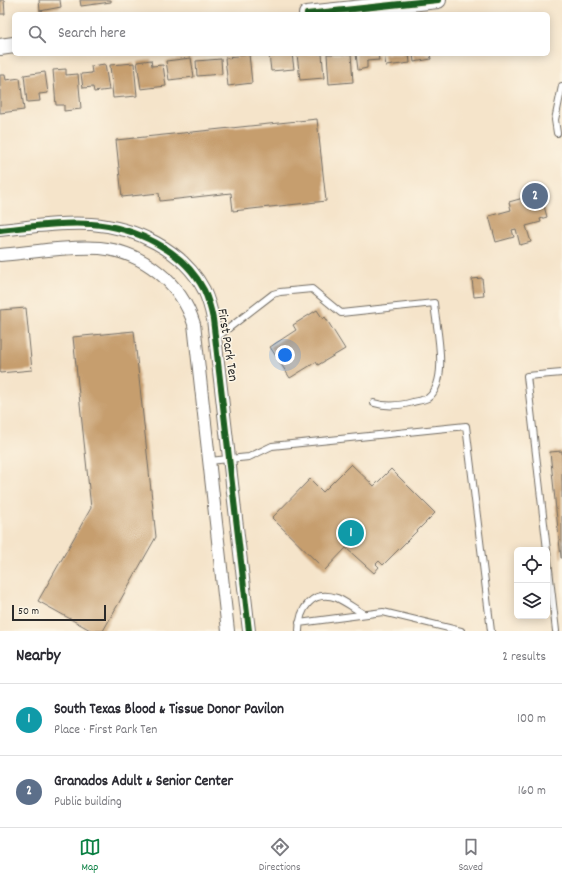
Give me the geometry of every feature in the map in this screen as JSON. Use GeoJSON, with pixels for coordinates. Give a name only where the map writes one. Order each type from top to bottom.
{"type":"FeatureCollection","features":[{"type":"Feature","properties":{"kind":"street"},"geometry":{"type":"LineString","coordinates":[[326,12],[438,0]]}},
{"type":"Feature","properties":{"kind":"street"},"geometry":{"type":"LineString","coordinates":[[0,47],[12,45]]}},
{"type":"Feature","properties":{"kind":"street","name":"First Park Ten"},"geometry":{"type":"LineString","coordinates":[[0,230],[59,224],[90,224],[132,231],[155,242],[178,258],[199,281],[210,306],[216,338],[249,631]]}},
{"type":"Feature","properties":{"kind":"street"},"geometry":{"type":"LineString","coordinates":[[0,255],[79,248],[102,248],[124,253],[146,263],[164,276],[185,302],[194,324],[228,631]]}},
{"type":"Feature","properties":{"kind":"lane"},"geometry":{"type":"LineString","coordinates":[[557,133],[555,120],[562,86]]}},
{"type":"Feature","properties":{"kind":"lane"},"geometry":{"type":"LineString","coordinates":[[216,338],[273,294],[280,292],[312,289],[341,313],[434,303],[441,370],[438,385],[428,398],[406,404],[387,406],[374,403]]}},
{"type":"Feature","properties":{"kind":"lane"},"geometry":{"type":"LineString","coordinates":[[547,547],[527,376],[562,373]]}},
{"type":"Feature","properties":{"kind":"lane"},"geometry":{"type":"LineString","coordinates":[[209,461],[249,457],[272,446],[466,426],[491,631]]}},
{"type":"Feature","properties":{"kind":"lane"},"geometry":{"type":"LineString","coordinates":[[550,578],[556,631]]}},
{"type":"Feature","properties":{"kind":"lane"},"geometry":{"type":"LineString","coordinates":[[298,631],[300,614],[305,605],[317,598],[326,596],[338,598],[364,614]]}},
{"type":"Feature","properties":{"kind":"lane"},"geometry":{"type":"LineString","coordinates":[[298,622],[383,612],[461,631]]}},
{"type":"Feature","properties":{"kind":"building"},"geometry":{"type":"Polygon","coordinates":[[[0,0],[4,0],[5,14],[0,14],[0,0]]]}},
{"type":"Feature","properties":{"kind":"building"},"geometry":{"type":"Polygon","coordinates":[[[39,0],[60,0],[61,7],[40,11],[39,0]]]}},
{"type":"Feature","properties":{"kind":"building"},"geometry":{"type":"Polygon","coordinates":[[[80,0],[111,0],[111,2],[81,6],[80,0]]]}},
{"type":"Feature","properties":{"kind":"building"},"geometry":{"type":"Polygon","coordinates":[[[249,56],[252,83],[228,86],[225,58],[249,56]]]}},
{"type":"Feature","properties":{"kind":"building"},"geometry":{"type":"Polygon","coordinates":[[[269,56],[292,56],[294,69],[271,71],[269,56]]]}},
{"type":"Feature","properties":{"kind":"building"},"geometry":{"type":"Polygon","coordinates":[[[297,56],[322,56],[324,78],[300,80],[297,56]]]}},
{"type":"Feature","properties":{"kind":"building"},"geometry":{"type":"Polygon","coordinates":[[[327,56],[351,56],[353,82],[329,84],[327,56]]]}},
{"type":"Feature","properties":{"kind":"building"},"geometry":{"type":"Polygon","coordinates":[[[356,56],[378,56],[379,60],[367,61],[367,68],[358,70],[356,56]]]}},
{"type":"Feature","properties":{"kind":"building"},"geometry":{"type":"Polygon","coordinates":[[[384,56],[409,56],[410,63],[386,66],[384,56]]]}},
{"type":"Feature","properties":{"kind":"building"},"geometry":{"type":"Polygon","coordinates":[[[413,56],[430,56],[431,59],[414,62],[413,56]]]}},
{"type":"Feature","properties":{"kind":"building"},"geometry":{"type":"Polygon","coordinates":[[[191,58],[194,77],[169,80],[166,61],[191,58]]]}},
{"type":"Feature","properties":{"kind":"building"},"geometry":{"type":"Polygon","coordinates":[[[221,59],[222,74],[197,76],[196,61],[221,59]]]}},
{"type":"Feature","properties":{"kind":"building"},"geometry":{"type":"Polygon","coordinates":[[[151,60],[152,66],[163,65],[166,86],[141,89],[137,62],[151,60]]]}},
{"type":"Feature","properties":{"kind":"building"},"geometry":{"type":"Polygon","coordinates":[[[134,63],[137,96],[113,98],[110,65],[134,63]]]}},
{"type":"Feature","properties":{"kind":"building"},"geometry":{"type":"Polygon","coordinates":[[[105,64],[109,90],[94,92],[93,87],[83,88],[81,74],[92,73],[91,66],[105,64]]]}},
{"type":"Feature","properties":{"kind":"building"},"geometry":{"type":"Polygon","coordinates":[[[66,69],[66,75],[78,74],[81,109],[64,111],[64,105],[56,105],[53,70],[66,69]]]}},
{"type":"Feature","properties":{"kind":"building"},"geometry":{"type":"Polygon","coordinates":[[[45,72],[48,93],[39,94],[40,101],[27,102],[24,75],[45,72]]]}},
{"type":"Feature","properties":{"kind":"building"},"geometry":{"type":"Polygon","coordinates":[[[0,75],[5,75],[6,80],[20,78],[24,110],[0,113],[0,75]]]}},
{"type":"Feature","properties":{"kind":"building"},"geometry":{"type":"Polygon","coordinates":[[[317,119],[326,201],[233,211],[231,193],[160,201],[159,193],[122,197],[116,140],[317,119]]]}},
{"type":"Feature","properties":{"kind":"building"},"geometry":{"type":"Polygon","coordinates":[[[534,195],[536,200],[542,199],[547,217],[540,219],[541,222],[526,226],[531,242],[520,245],[516,229],[512,230],[514,237],[496,242],[489,216],[511,210],[509,202],[534,195]]]}},
{"type":"Feature","properties":{"kind":"building"},"geometry":{"type":"Polygon","coordinates":[[[482,278],[484,296],[474,297],[472,279],[482,278]]]}},
{"type":"Feature","properties":{"kind":"building"},"geometry":{"type":"Polygon","coordinates":[[[26,308],[32,370],[0,373],[0,310],[26,308]]]}},
{"type":"Feature","properties":{"kind":"building"},"geometry":{"type":"Polygon","coordinates":[[[317,310],[323,319],[325,317],[345,349],[318,365],[316,362],[290,378],[270,347],[296,330],[293,325],[317,310]]]}},
{"type":"Feature","properties":{"kind":"building"},"geometry":{"type":"Polygon","coordinates":[[[134,331],[156,537],[103,631],[92,631],[38,601],[91,508],[73,337],[134,331]]]}},
{"type":"Feature","properties":{"kind":"building"},"geometry":{"type":"Polygon","coordinates":[[[562,451],[562,558],[561,558],[550,452],[562,451]]]}},
{"type":"Feature","properties":{"kind":"building"},"geometry":{"type":"Polygon","coordinates":[[[351,464],[374,486],[391,469],[435,513],[383,565],[379,561],[376,564],[379,567],[374,573],[346,548],[325,570],[272,518],[310,479],[323,492],[351,464]]]}},
{"type":"Feature","properties":{"kind":"cycle path"},"geometry":{"type":"LineString","coordinates":[[326,12],[438,0]]}},
{"type":"Feature","properties":{"kind":"cycle path"},"geometry":{"type":"LineString","coordinates":[[0,230],[68,224],[91,224],[124,230],[140,235],[170,252],[184,263],[204,290],[213,319],[249,631]]}},
{"type":"Feature","properties":{"kind":"place","name":"Granados Adult & Senior Center"},"geometry":{"type":"Point","coordinates":[535,196]}},
{"type":"Feature","properties":{"kind":"place","name":"South Texas Blood & Tissue Donor Pavilon"},"geometry":{"type":"Point","coordinates":[351,533]}}]}
